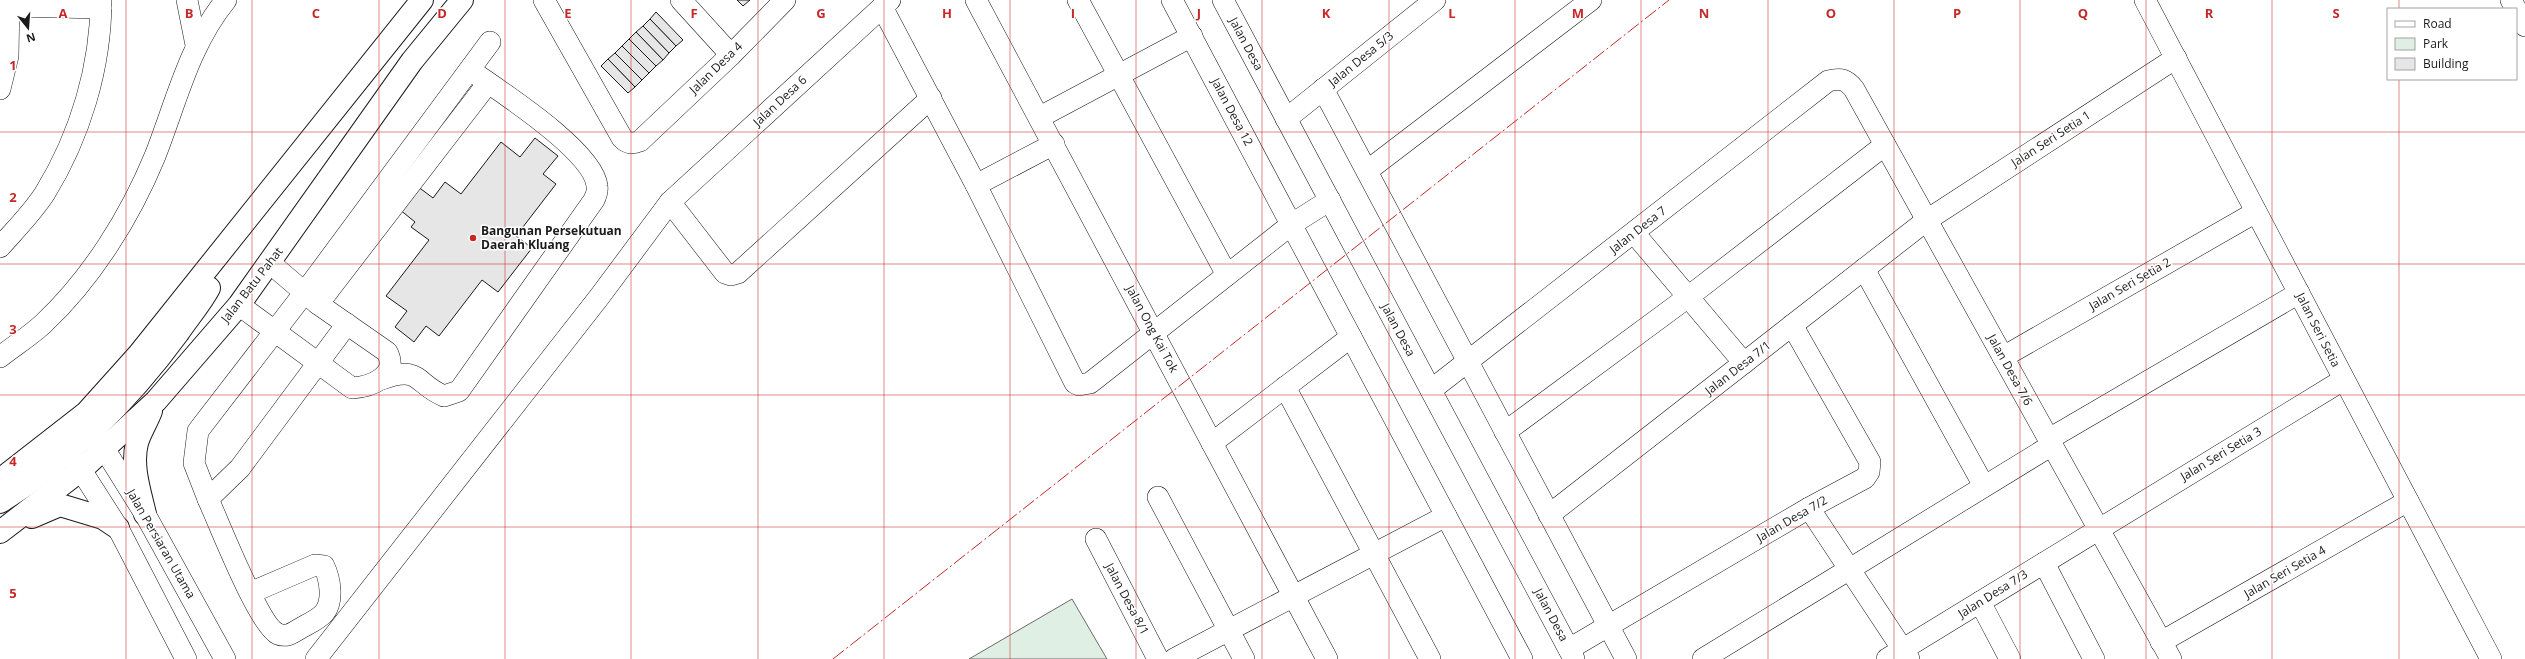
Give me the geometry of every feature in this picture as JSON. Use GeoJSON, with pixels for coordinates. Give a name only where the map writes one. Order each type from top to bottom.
{"type":"FeatureCollection","features":[{"type":"Feature","properties":{"kind":"highway"},"geometry":{"type":"LineString","coordinates":[[0,480],[86,413],[139,354],[244,224],[374,57],[422,0]]}},
{"type":"Feature","properties":{"kind":"highway","name":"Jalan Batu Pahat"},"geometry":{"type":"LineString","coordinates":[[3,530],[99,440],[156,401],[239,304],[270,263],[412,60],[462,0]]}},
{"type":"Feature","properties":{"kind":"highway"},"geometry":{"type":"LineString","coordinates":[[99,440],[208,291],[244,224]]}},
{"type":"Feature","properties":{"kind":"highway"},"geometry":{"type":"LineString","coordinates":[[145,514],[137,481],[137,443],[156,401]]}},
{"type":"Feature","properties":{"kind":"highway"},"geometry":{"type":"LineString","coordinates":[[0,502],[35,480],[75,461]]}},
{"type":"Feature","properties":{"kind":"highway"},"geometry":{"type":"LineString","coordinates":[[3,530],[60,505],[103,518],[118,528]]}},
{"type":"Feature","properties":{"kind":"street"},"geometry":{"type":"LineString","coordinates":[[187,0],[196,44]]}},
{"type":"Feature","properties":{"kind":"street"},"geometry":{"type":"LineString","coordinates":[[0,357],[43,325],[75,290],[106,246],[132,204],[154,157],[196,44],[226,0]]}},
{"type":"Feature","properties":{"kind":"street","name":"Jalan Desa 4"},"geometry":{"type":"LineString","coordinates":[[544,0],[622,138],[627,143],[633,144],[645,135],[731,55],[785,0]]}},
{"type":"Feature","properties":{"kind":"street"},"geometry":{"type":"LineString","coordinates":[[681,0],[731,55]]}},
{"type":"Feature","properties":{"kind":"street","name":"Jalan Ong Kai Tok"},"geometry":{"type":"LineString","coordinates":[[976,0],[1040,117],[1327,659]]}},
{"type":"Feature","properties":{"kind":"street"},"geometry":{"type":"LineString","coordinates":[[1078,0],[1227,275]]}},
{"type":"Feature","properties":{"kind":"street","name":"Jalan Desa 12"},"geometry":{"type":"LineString","coordinates":[[1172,0],[1292,224]]}},
{"type":"Feature","properties":{"kind":"street","name":"Jalan Desa"},"geometry":{"type":"LineString","coordinates":[[1223,0],[1571,654]]}},
{"type":"Feature","properties":{"kind":"street","name":"Jalan Desa 5/3"},"geometry":{"type":"LineString","coordinates":[[1286,119],[1435,0]]}},
{"type":"Feature","properties":{"kind":"street"},"geometry":{"type":"LineString","coordinates":[[1367,172],[1591,0]]}},
{"type":"Feature","properties":{"kind":"street","name":"Jalan Seri Setia"},"geometry":{"type":"LineString","coordinates":[[2145,0],[2489,658]]}},
{"type":"Feature","properties":{"kind":"street"},"geometry":{"type":"LineString","coordinates":[[0,89],[8,56],[10,3],[101,4],[102,22],[90,90],[74,139],[44,194],[0,247]]}},
{"type":"Feature","properties":{"kind":"street"},"geometry":{"type":"LineString","coordinates":[[886,3],[931,98],[1075,383],[1084,385],[1090,382],[1292,224],[1330,200]]}},
{"type":"Feature","properties":{"kind":"street","name":"Jalan Desa 6"},"geometry":{"type":"LineString","coordinates":[[316,659],[600,296],[670,202],[886,3]]}},
{"type":"Feature","properties":{"kind":"street"},"geometry":{"type":"LineString","coordinates":[[2517,10],[2525,26]]}},
{"type":"Feature","properties":{"kind":"street"},"geometry":{"type":"LineString","coordinates":[[1040,117],[1192,36]]}},
{"type":"Feature","properties":{"kind":"street"},"geometry":{"type":"LineString","coordinates":[[311,298],[490,42]]}},
{"type":"Feature","properties":{"kind":"street","name":"Jalan Seri Setia 1"},"geometry":{"type":"LineString","coordinates":[[1927,220],[2176,58]]}},
{"type":"Feature","properties":{"kind":"street"},"geometry":{"type":"LineString","coordinates":[[239,304],[352,388],[366,387],[382,379],[404,373],[423,381],[444,396],[458,391],[594,200],[598,184],[586,164],[565,139],[470,70]]}},
{"type":"Feature","properties":{"kind":"street","name":"Jalan Desa 7"},"geometry":{"type":"LineString","coordinates":[[1431,390],[1828,81],[1839,79],[1848,81]]}},
{"type":"Feature","properties":{"kind":"street","name":"Jalan Desa 7/6"},"geometry":{"type":"LineString","coordinates":[[1848,81],[2166,650]]}},
{"type":"Feature","properties":{"kind":"street"},"geometry":{"type":"LineString","coordinates":[[250,593],[208,500],[194,463],[198,431],[274,331],[311,298],[488,83]]}},
{"type":"Feature","properties":{"kind":"street"},"geometry":{"type":"LineString","coordinates":[[1323,89],[1468,360],[1607,626],[1626,659]]}},
{"type":"Feature","properties":{"kind":"street"},"geometry":{"type":"LineString","coordinates":[[670,202],[725,273],[731,275],[738,273],[931,98]]}},
{"type":"Feature","properties":{"kind":"street"},"geometry":{"type":"LineString","coordinates":[[976,185],[1054,144]]}},
{"type":"Feature","properties":{"kind":"street"},"geometry":{"type":"LineString","coordinates":[[1505,432],[1688,297],[1885,145]]}},
{"type":"Feature","properties":{"kind":"street","name":"Jalan Seri Setia 2"},"geometry":{"type":"LineString","coordinates":[[2003,357],[2256,212]]}},
{"type":"Feature","properties":{"kind":"street","name":"Jalan Desa 7/1"},"geometry":{"type":"LineString","coordinates":[[1549,515],[1927,220]]}},
{"type":"Feature","properties":{"kind":"street"},"geometry":{"type":"LineString","coordinates":[[1292,224],[1522,659]]}},
{"type":"Feature","properties":{"kind":"street"},"geometry":{"type":"LineString","coordinates":[[1634,233],[1744,363]]}},
{"type":"Feature","properties":{"kind":"street"},"geometry":{"type":"LineString","coordinates":[[270,263],[311,298],[387,352],[389,356],[388,367],[382,379]]}},
{"type":"Feature","properties":{"kind":"street"},"geometry":{"type":"LineString","coordinates":[[1864,269],[1984,486]]}},
{"type":"Feature","properties":{"kind":"street"},"geometry":{"type":"LineString","coordinates":[[1703,659],[1984,486],[2050,442],[2299,293]]}},
{"type":"Feature","properties":{"kind":"street"},"geometry":{"type":"LineString","coordinates":[[208,500],[240,468],[347,324]]}},
{"type":"Feature","properties":{"kind":"street","name":"Jalan Desa 7/2"},"geometry":{"type":"LineString","coordinates":[[1571,654],[1607,626],[1810,508],[1865,478],[1869,472],[1870,462],[1792,325]]}},
{"type":"Feature","properties":{"kind":"street"},"geometry":{"type":"LineString","coordinates":[[1212,443],[1351,337]]}},
{"type":"Feature","properties":{"kind":"street","name":"Jalan Seri Setia 3"},"geometry":{"type":"LineString","coordinates":[[2099,529],[2343,380]]}},
{"type":"Feature","properties":{"kind":"street"},"geometry":{"type":"LineString","coordinates":[[1285,387],[1430,659]]}},
{"type":"Feature","properties":{"kind":"street","name":"Jalan Persiaran Utama"},"geometry":{"type":"LineString","coordinates":[[99,440],[145,514],[225,659]]}},
{"type":"Feature","properties":{"kind":"street"},"geometry":{"type":"LineString","coordinates":[[75,461],[118,528],[186,659]]}},
{"type":"Feature","properties":{"kind":"street"},"geometry":{"type":"LineString","coordinates":[[1158,497],[1244,659]]}},
{"type":"Feature","properties":{"kind":"street","name":"Jalan Seri Setia 4"},"geometry":{"type":"LineString","coordinates":[[2166,650],[2408,502]]}},
{"type":"Feature","properties":{"kind":"street"},"geometry":{"type":"LineString","coordinates":[[1810,508],[1850,569],[1900,656]]}},
{"type":"Feature","properties":{"kind":"street"},"geometry":{"type":"LineString","coordinates":[[1174,659],[1446,516]]}},
{"type":"Feature","properties":{"kind":"street","name":"Jalan Desa 7/3"},"geometry":{"type":"LineString","coordinates":[[1900,656],[1980,602],[2099,529]]}},
{"type":"Feature","properties":{"kind":"street","name":"Jalan Desa 8/1"},"geometry":{"type":"LineString","coordinates":[[1096,539],[1158,659]]}},
{"type":"Feature","properties":{"kind":"street"},"geometry":{"type":"LineString","coordinates":[[135,562],[162,546]]}},
{"type":"Feature","properties":{"kind":"street"},"geometry":{"type":"LineString","coordinates":[[2044,563],[2094,659]]}},
{"type":"Feature","properties":{"kind":"street"},"geometry":{"type":"LineString","coordinates":[[1980,602],[2010,659]]}},
{"type":"Feature","properties":{"kind":"green space"},"geometry":{"type":"Polygon","coordinates":[[[1072,599],[1107,659],[969,659],[1072,599]]]}},
{"type":"Feature","properties":{"kind":"building"},"geometry":{"type":"Polygon","coordinates":[[[737,0],[750,0],[743,6],[737,0]]]}},
{"type":"Feature","properties":{"kind":"building"},"geometry":{"type":"Polygon","coordinates":[[[656,12],[683,40],[676,46],[650,19],[656,12]]]}},
{"type":"Feature","properties":{"kind":"building"},"geometry":{"type":"Polygon","coordinates":[[[650,19],[676,46],[669,53],[643,26],[650,19]]]}},
{"type":"Feature","properties":{"kind":"building"},"geometry":{"type":"Polygon","coordinates":[[[643,26],[669,53],[663,60],[636,32],[643,26]]]}},
{"type":"Feature","properties":{"kind":"building"},"geometry":{"type":"Polygon","coordinates":[[[636,32],[663,60],[656,66],[629,39],[636,32]]]}},
{"type":"Feature","properties":{"kind":"building"},"geometry":{"type":"Polygon","coordinates":[[[629,39],[656,66],[649,73],[622,46],[629,39]]]}},
{"type":"Feature","properties":{"kind":"building"},"geometry":{"type":"Polygon","coordinates":[[[622,46],[649,73],[642,80],[615,53],[622,46]]]}},
{"type":"Feature","properties":{"kind":"building"},"geometry":{"type":"Polygon","coordinates":[[[615,53],[642,80],[635,87],[608,59],[615,53]]]}},
{"type":"Feature","properties":{"kind":"building"},"geometry":{"type":"Polygon","coordinates":[[[608,59],[635,87],[628,93],[601,66],[608,59]]]}},
{"type":"Feature","properties":{"kind":"building","name":"Bangunan Persekutuan Daerah Kluang"},"geometry":{"type":"Polygon","coordinates":[[[535,138],[558,156],[543,174],[556,184],[516,236],[532,248],[498,292],[482,280],[439,336],[426,326],[414,342],[395,327],[407,311],[386,296],[429,240],[411,227],[415,222],[399,209],[417,186],[433,198],[445,182],[461,194],[501,142],[520,157],[535,138]]]}},
{"type":"Feature","properties":{"kind":"power"},"geometry":{"type":"LineString","coordinates":[[833,659],[1669,0]]}},
{"type":"Feature","properties":{"kind":"place","name":"Bangunan Persekutuan Daerah Kluang"},"geometry":{"type":"Point","coordinates":[473,238]}}]}
